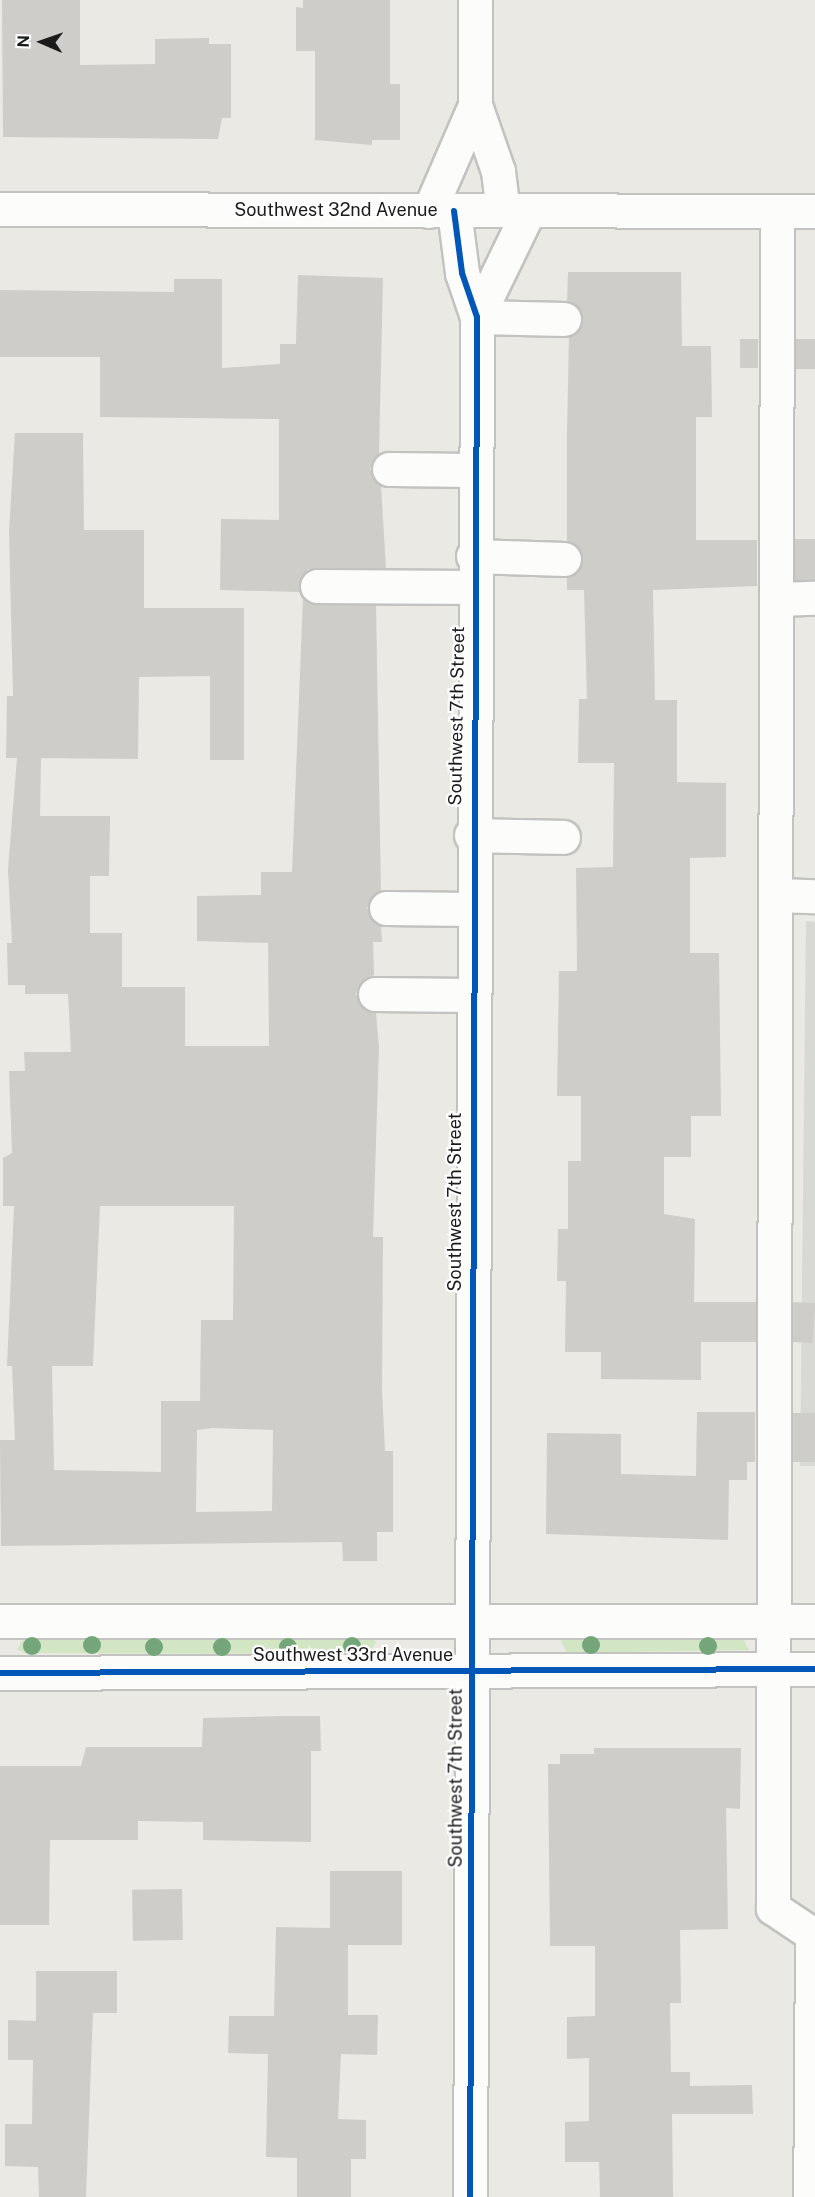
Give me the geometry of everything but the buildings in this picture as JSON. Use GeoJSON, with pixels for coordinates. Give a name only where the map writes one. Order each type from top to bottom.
{"type":"FeatureCollection","features":[{"type":"Feature","properties":{"kind":"street"},"geometry":{"type":"LineString","coordinates":[[442,211],[475,105],[476,0]]}},
{"type":"Feature","properties":{"kind":"street"},"geometry":{"type":"LineString","coordinates":[[475,105],[498,171],[516,210]]}},
{"type":"Feature","properties":{"kind":"street","name":"Southwest 32nd Avenue"},"geometry":{"type":"LineString","coordinates":[[0,209],[815,211]]}},
{"type":"Feature","properties":{"kind":"street","name":"Southwest 7th Street"},"geometry":{"type":"LineString","coordinates":[[470,2197],[472,1670],[470,995],[477,317],[516,210]]}},
{"type":"Feature","properties":{"kind":"street","name":"Southwest 7th Street"},"geometry":{"type":"LineString","coordinates":[[442,211],[477,317]]}},
{"type":"Feature","properties":{"kind":"street"},"geometry":{"type":"LineString","coordinates":[[777,211],[778,599],[773,1908],[813,1934],[810,2197]]}},
{"type":"Feature","properties":{"kind":"street"},"geometry":{"type":"LineString","coordinates":[[477,317],[564,319]]}},
{"type":"Feature","properties":{"kind":"street"},"geometry":{"type":"LineString","coordinates":[[388,469],[475,470]]}},
{"type":"Feature","properties":{"kind":"street"},"geometry":{"type":"LineString","coordinates":[[317,586],[564,560]]}},
{"type":"Feature","properties":{"kind":"street"},"geometry":{"type":"LineString","coordinates":[[778,599],[815,598]]}},
{"type":"Feature","properties":{"kind":"street"},"geometry":{"type":"LineString","coordinates":[[471,835],[563,837]]}},
{"type":"Feature","properties":{"kind":"street"},"geometry":{"type":"LineString","coordinates":[[777,895],[815,896]]}},
{"type":"Feature","properties":{"kind":"street"},"geometry":{"type":"LineString","coordinates":[[386,909],[471,909]]}},
{"type":"Feature","properties":{"kind":"street"},"geometry":{"type":"LineString","coordinates":[[375,994],[470,995]]}},
{"type":"Feature","properties":{"kind":"street","name":"Southwest 33rd Avenue"},"geometry":{"type":"LineString","coordinates":[[0,1621],[815,1620]]}},
{"type":"Feature","properties":{"kind":"street","name":"Southwest 33rd Avenue"},"geometry":{"type":"LineString","coordinates":[[0,1673],[815,1669]]}},
{"type":"Feature","properties":{"kind":"green space"},"geometry":{"type":"Polygon","coordinates":[[[369,1637],[376,1642],[369,1654],[24,1653],[17,1649],[24,1638],[369,1637]]]}},
{"type":"Feature","properties":{"kind":"green space"},"geometry":{"type":"Polygon","coordinates":[[[569,1637],[743,1638],[749,1650],[567,1653],[561,1641],[569,1637]]]}},
{"type":"Feature","properties":{"kind":"shaded area"},"geometry":{"type":"Polygon","coordinates":[[[806,921],[815,922],[815,1466],[800,1466],[806,921]]]}},
{"type":"Feature","properties":{"kind":"cycle path"},"geometry":{"type":"LineString","coordinates":[[454,211],[462,273],[477,317],[470,2197]]}},
{"type":"Feature","properties":{"kind":"cycle path"},"geometry":{"type":"LineString","coordinates":[[0,1673],[815,1669]]}}]}
